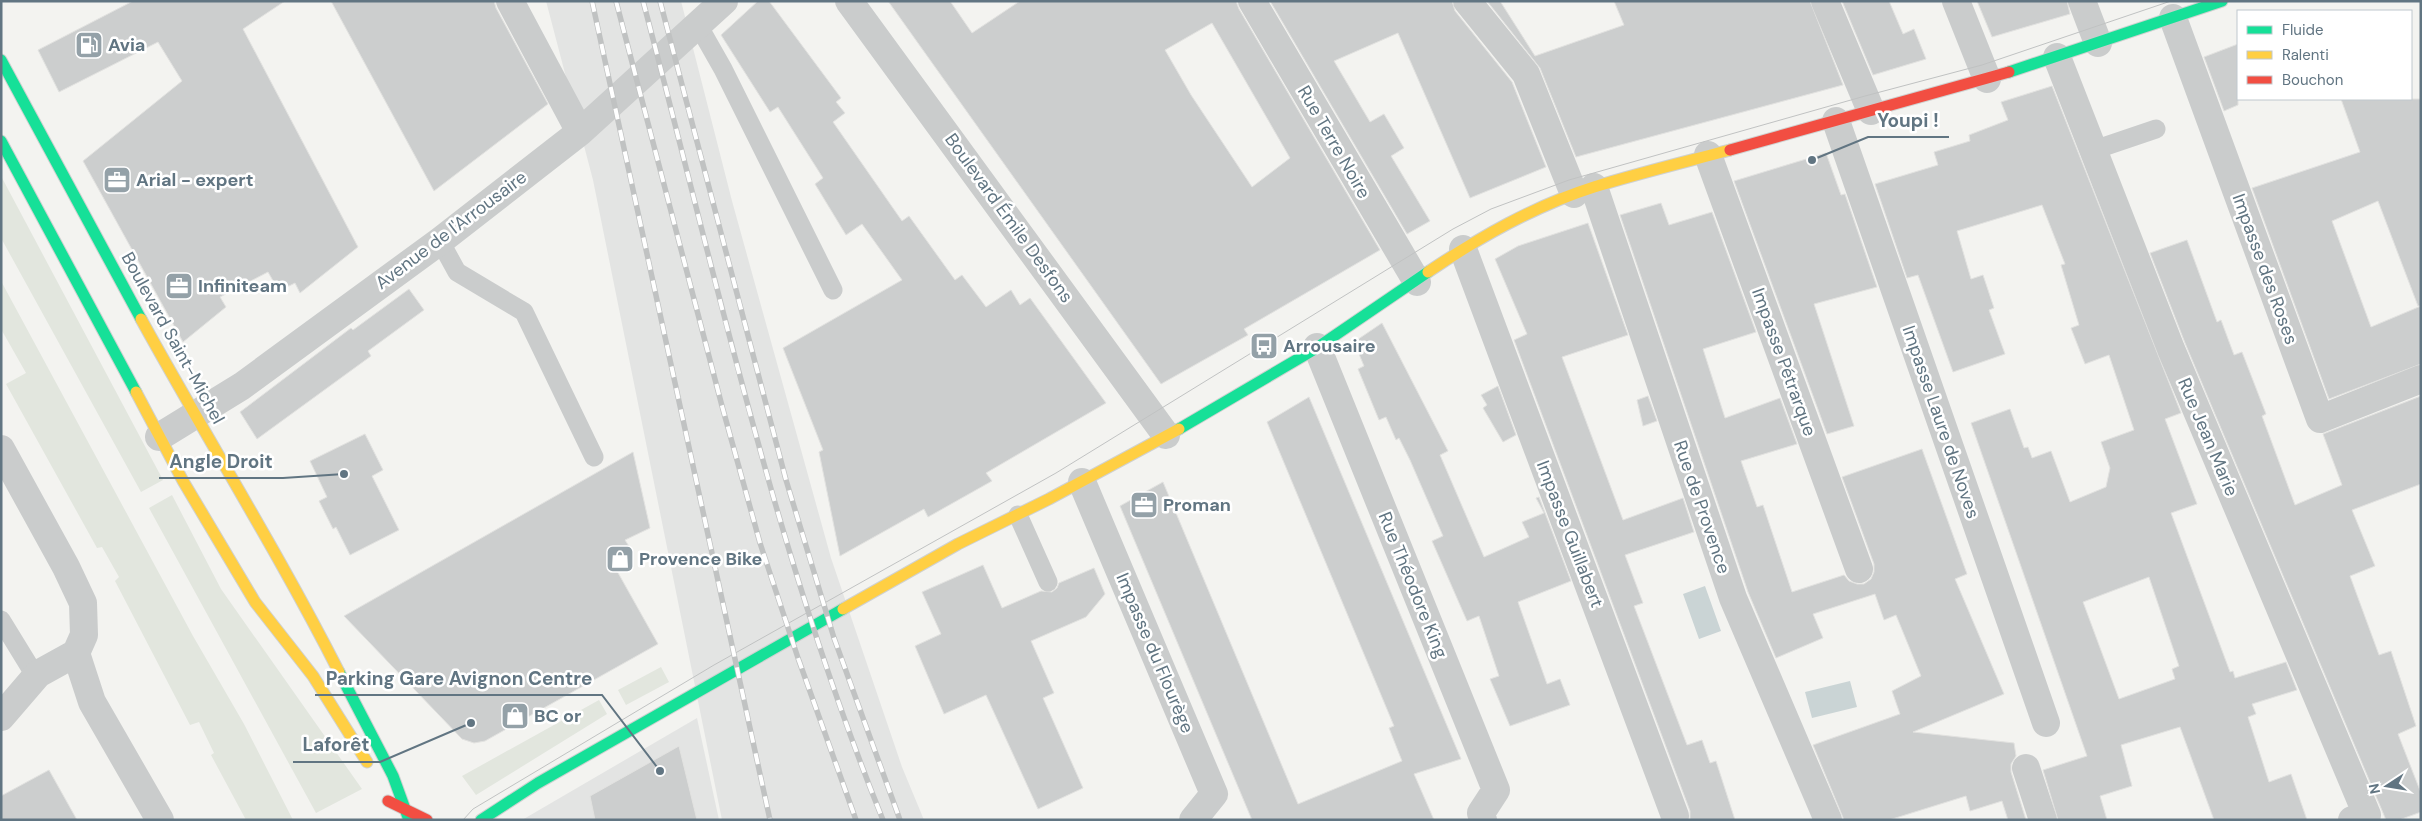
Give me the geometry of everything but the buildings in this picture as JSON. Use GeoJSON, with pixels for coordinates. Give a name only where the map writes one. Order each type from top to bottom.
{"type":"FeatureCollection","features":[{"type":"Feature","properties":{"kind":"street"},"geometry":{"type":"LineString","coordinates":[[510,1],[580,132]]}},
{"type":"Feature","properties":{"kind":"street","name":"Avenue de l'Arrousaire"},"geometry":{"type":"LineString","coordinates":[[160,437],[242,386],[440,241],[580,132],[724,1]]}},
{"type":"Feature","properties":{"kind":"street","name":"Boulevard Émile Desfons"},"geometry":{"type":"LineString","coordinates":[[849,1],[1166,435]]}},
{"type":"Feature","properties":{"kind":"street","name":"Rue Terre Noire"},"geometry":{"type":"LineString","coordinates":[[1252,1],[1417,282]]}},
{"type":"Feature","properties":{"kind":"street","name":"Rue de Provence"},"geometry":{"type":"LineString","coordinates":[[1467,1],[1526,74],[1584,191],[1733,598],[1828,820]]}},
{"type":"Feature","properties":{"kind":"street"},"geometry":{"type":"LineString","coordinates":[[1824,1],[1871,111]]}},
{"type":"Feature","properties":{"kind":"street"},"geometry":{"type":"LineString","coordinates":[[1956,1],[1987,79]]}},
{"type":"Feature","properties":{"kind":"street"},"geometry":{"type":"LineString","coordinates":[[2082,1],[2098,43]]}},
{"type":"Feature","properties":{"kind":"street"},"geometry":{"type":"LineString","coordinates":[[481,820],[538,783],[958,544],[1082,482],[1166,435],[1317,347],[1417,282],[1463,249],[1536,210],[1584,191],[1987,79],[2220,2]]}},
{"type":"Feature","properties":{"kind":"street","name":"Impasse des Roses"},"geometry":{"type":"LineString","coordinates":[[2173,18],[2320,418],[2421,379]]}},
{"type":"Feature","properties":{"kind":"street","name":"Rue Jean Marie"},"geometry":{"type":"LineString","coordinates":[[2057,57],[2171,349],[2359,817]]}},
{"type":"Feature","properties":{"kind":"street","name":"Boulevard Saint-Michel"},"geometry":{"type":"LineString","coordinates":[[1,60],[194,416],[222,460],[328,649],[400,793],[405,817]]}},
{"type":"Feature","properties":{"kind":"street","name":"Impasse Laure de Noves"},"geometry":{"type":"LineString","coordinates":[[1836,121],[2046,723]]}},
{"type":"Feature","properties":{"kind":"street"},"geometry":{"type":"LineString","coordinates":[[1,141],[212,532],[250,595],[313,676],[370,769]]}},
{"type":"Feature","properties":{"kind":"street","name":"Impasse Pétrarque"},"geometry":{"type":"LineString","coordinates":[[1708,155],[1859,569]]}},
{"type":"Feature","properties":{"kind":"street","name":"Impasse Guillabert"},"geometry":{"type":"LineString","coordinates":[[1463,249],[1676,818]]}},
{"type":"Feature","properties":{"kind":"street","name":"Rue Théodore King"},"geometry":{"type":"LineString","coordinates":[[1317,347],[1496,790],[1481,813],[1482,820]]}},
{"type":"Feature","properties":{"kind":"street"},"geometry":{"type":"LineString","coordinates":[[1,449],[66,567],[83,604],[84,635],[76,653],[36,677],[1,717]]}},
{"type":"Feature","properties":{"kind":"street","name":"Impasse du Flourège"},"geometry":{"type":"LineString","coordinates":[[1082,482],[1214,794],[1193,820]]}},
{"type":"Feature","properties":{"kind":"street"},"geometry":{"type":"LineString","coordinates":[[76,653],[92,702],[160,820]]}},
{"type":"Feature","properties":{"kind":"street"},"geometry":{"type":"LineString","coordinates":[[2026,768],[2043,820]]}},
{"type":"Feature","properties":{"kind":"street"},"geometry":{"type":"LineString","coordinates":[[386,797],[405,817],[426,820]]}},
{"type":"Feature","properties":{"kind":"lane"},"geometry":{"type":"LineString","coordinates":[[698,26],[724,69],[832,290]]}},
{"type":"Feature","properties":{"kind":"lane"},"geometry":{"type":"LineString","coordinates":[[2094,150],[2156,128]]}},
{"type":"Feature","properties":{"kind":"lane"},"geometry":{"type":"LineString","coordinates":[[440,241],[456,272],[524,312],[594,457]]}},
{"type":"Feature","properties":{"kind":"lane"},"geometry":{"type":"LineString","coordinates":[[1018,515],[1048,582]]}},
{"type":"Feature","properties":{"kind":"lane"},"geometry":{"type":"LineString","coordinates":[[1,620],[36,677]]}},
{"type":"Feature","properties":{"kind":"shaded area"},"geometry":{"type":"Polygon","coordinates":[[[546,1],[681,1],[732,201],[831,558],[902,767],[924,820],[722,820],[593,180],[546,1]]]}},
{"type":"Feature","properties":{"kind":"shaded area"},"geometry":{"type":"Polygon","coordinates":[[[1,176],[163,480],[141,492],[1,238],[1,176]]]}},
{"type":"Feature","properties":{"kind":"shaded area"},"geometry":{"type":"Polygon","coordinates":[[[1,281],[193,636],[244,724],[293,820],[246,820],[211,755],[214,753],[199,722],[190,725],[115,581],[119,577],[102,547],[97,548],[6,384],[26,373],[1,329],[1,281]]]}},
{"type":"Feature","properties":{"kind":"shaded area"},"geometry":{"type":"Polygon","coordinates":[[[172,495],[221,589],[362,789],[316,813],[149,508],[172,495]]]}},
{"type":"Feature","properties":{"kind":"shaded area"},"geometry":{"type":"Polygon","coordinates":[[[1705,586],[1721,631],[1699,639],[1683,594],[1705,586]]]}},
{"type":"Feature","properties":{"kind":"shaded area"},"geometry":{"type":"Polygon","coordinates":[[[661,667],[669,682],[626,705],[618,690],[661,667]]]}},
{"type":"Feature","properties":{"kind":"shaded area"},"geometry":{"type":"Polygon","coordinates":[[[1850,681],[1857,707],[1812,718],[1805,692],[1850,681]]]}},
{"type":"Feature","properties":{"kind":"shaded area"},"geometry":{"type":"Polygon","coordinates":[[[599,700],[607,714],[476,795],[462,776],[599,700]]]}},
{"type":"Feature","properties":{"kind":"shaded area"},"geometry":{"type":"Polygon","coordinates":[[[697,718],[719,820],[522,820],[697,718]]]}},
{"type":"Feature","properties":{"kind":"tram line"},"geometry":{"type":"LineString","coordinates":[[463,820],[473,809],[714,665],[1056,473],[1453,229],[1491,209],[1569,180],[1865,96],[1982,65],[2171,1]]}},
{"type":"Feature","properties":{"kind":"railway"},"geometry":{"type":"LineString","coordinates":[[592,1],[770,820]]}},
{"type":"Feature","properties":{"kind":"railway"},"geometry":{"type":"LineString","coordinates":[[616,1],[722,406],[760,543],[798,658],[856,820]]}},
{"type":"Feature","properties":{"kind":"railway"},"geometry":{"type":"LineString","coordinates":[[643,1],[750,415],[779,517],[845,720],[883,820]]}},
{"type":"Feature","properties":{"kind":"railway"},"geometry":{"type":"LineString","coordinates":[[660,1],[786,480],[834,638],[900,820]]}},
{"type":"Feature","properties":{"kind":"traffic: fast"},"geometry":{"type":"LineString","coordinates":[[2009,72],[2222,1]]}},
{"type":"Feature","properties":{"kind":"traffic: fast"},"geometry":{"type":"LineString","coordinates":[[1,60],[141,319]]}},
{"type":"Feature","properties":{"kind":"traffic: fast"},"geometry":{"type":"LineString","coordinates":[[1,141],[136,392]]}},
{"type":"Feature","properties":{"kind":"traffic: fast"},"geometry":{"type":"LineString","coordinates":[[1179,429],[1315,349],[1428,272]]}},
{"type":"Feature","properties":{"kind":"traffic: fast"},"geometry":{"type":"LineString","coordinates":[[481,820],[538,783],[843,609]]}},
{"type":"Feature","properties":{"kind":"traffic: fast"},"geometry":{"type":"LineString","coordinates":[[339,672],[393,776],[409,820]]}},
{"type":"Feature","properties":{"kind":"traffic: slow"},"geometry":{"type":"LineString","coordinates":[[1428,272],[1508,223],[1550,203],[1594,187],[1730,150]]}},
{"type":"Feature","properties":{"kind":"traffic: slow"},"geometry":{"type":"LineString","coordinates":[[141,319],[267,539],[339,672]]}},
{"type":"Feature","properties":{"kind":"traffic: slow"},"geometry":{"type":"LineString","coordinates":[[136,392],[183,481],[255,602],[313,676],[367,762]]}},
{"type":"Feature","properties":{"kind":"traffic: slow"},"geometry":{"type":"LineString","coordinates":[[843,609],[958,544],[1049,499],[1179,429]]}},
{"type":"Feature","properties":{"kind":"traffic: jam"},"geometry":{"type":"LineString","coordinates":[[1730,150],[2009,72]]}},
{"type":"Feature","properties":{"kind":"traffic: jam"},"geometry":{"type":"LineString","coordinates":[[388,801],[427,820]]}},
{"type":"Feature","properties":{"kind":"place","name":"Avia"},"geometry":{"type":"Point","coordinates":[89,45]}},
{"type":"Feature","properties":{"kind":"place","name":"Youpi !"},"geometry":{"type":"Point","coordinates":[1812,160]}},
{"type":"Feature","properties":{"kind":"place","name":"Arial - expert"},"geometry":{"type":"Point","coordinates":[117,180]}},
{"type":"Feature","properties":{"kind":"place","name":"Infiniteam"},"geometry":{"type":"Point","coordinates":[179,286]}},
{"type":"Feature","properties":{"kind":"place","name":"Arrousaire"},"geometry":{"type":"Point","coordinates":[1264,346]}},
{"type":"Feature","properties":{"kind":"place","name":"Angle Droit"},"geometry":{"type":"Point","coordinates":[344,474]}},
{"type":"Feature","properties":{"kind":"place","name":"Proman"},"geometry":{"type":"Point","coordinates":[1144,505]}},
{"type":"Feature","properties":{"kind":"place","name":"Provence Bike"},"geometry":{"type":"Point","coordinates":[620,559]}},
{"type":"Feature","properties":{"kind":"place","name":"BC or"},"geometry":{"type":"Point","coordinates":[515,716]}},
{"type":"Feature","properties":{"kind":"place","name":"Laforêt"},"geometry":{"type":"Point","coordinates":[471,723]}},
{"type":"Feature","properties":{"kind":"place","name":"Parking Gare Avignon Centre"},"geometry":{"type":"Point","coordinates":[660,771]}}]}
